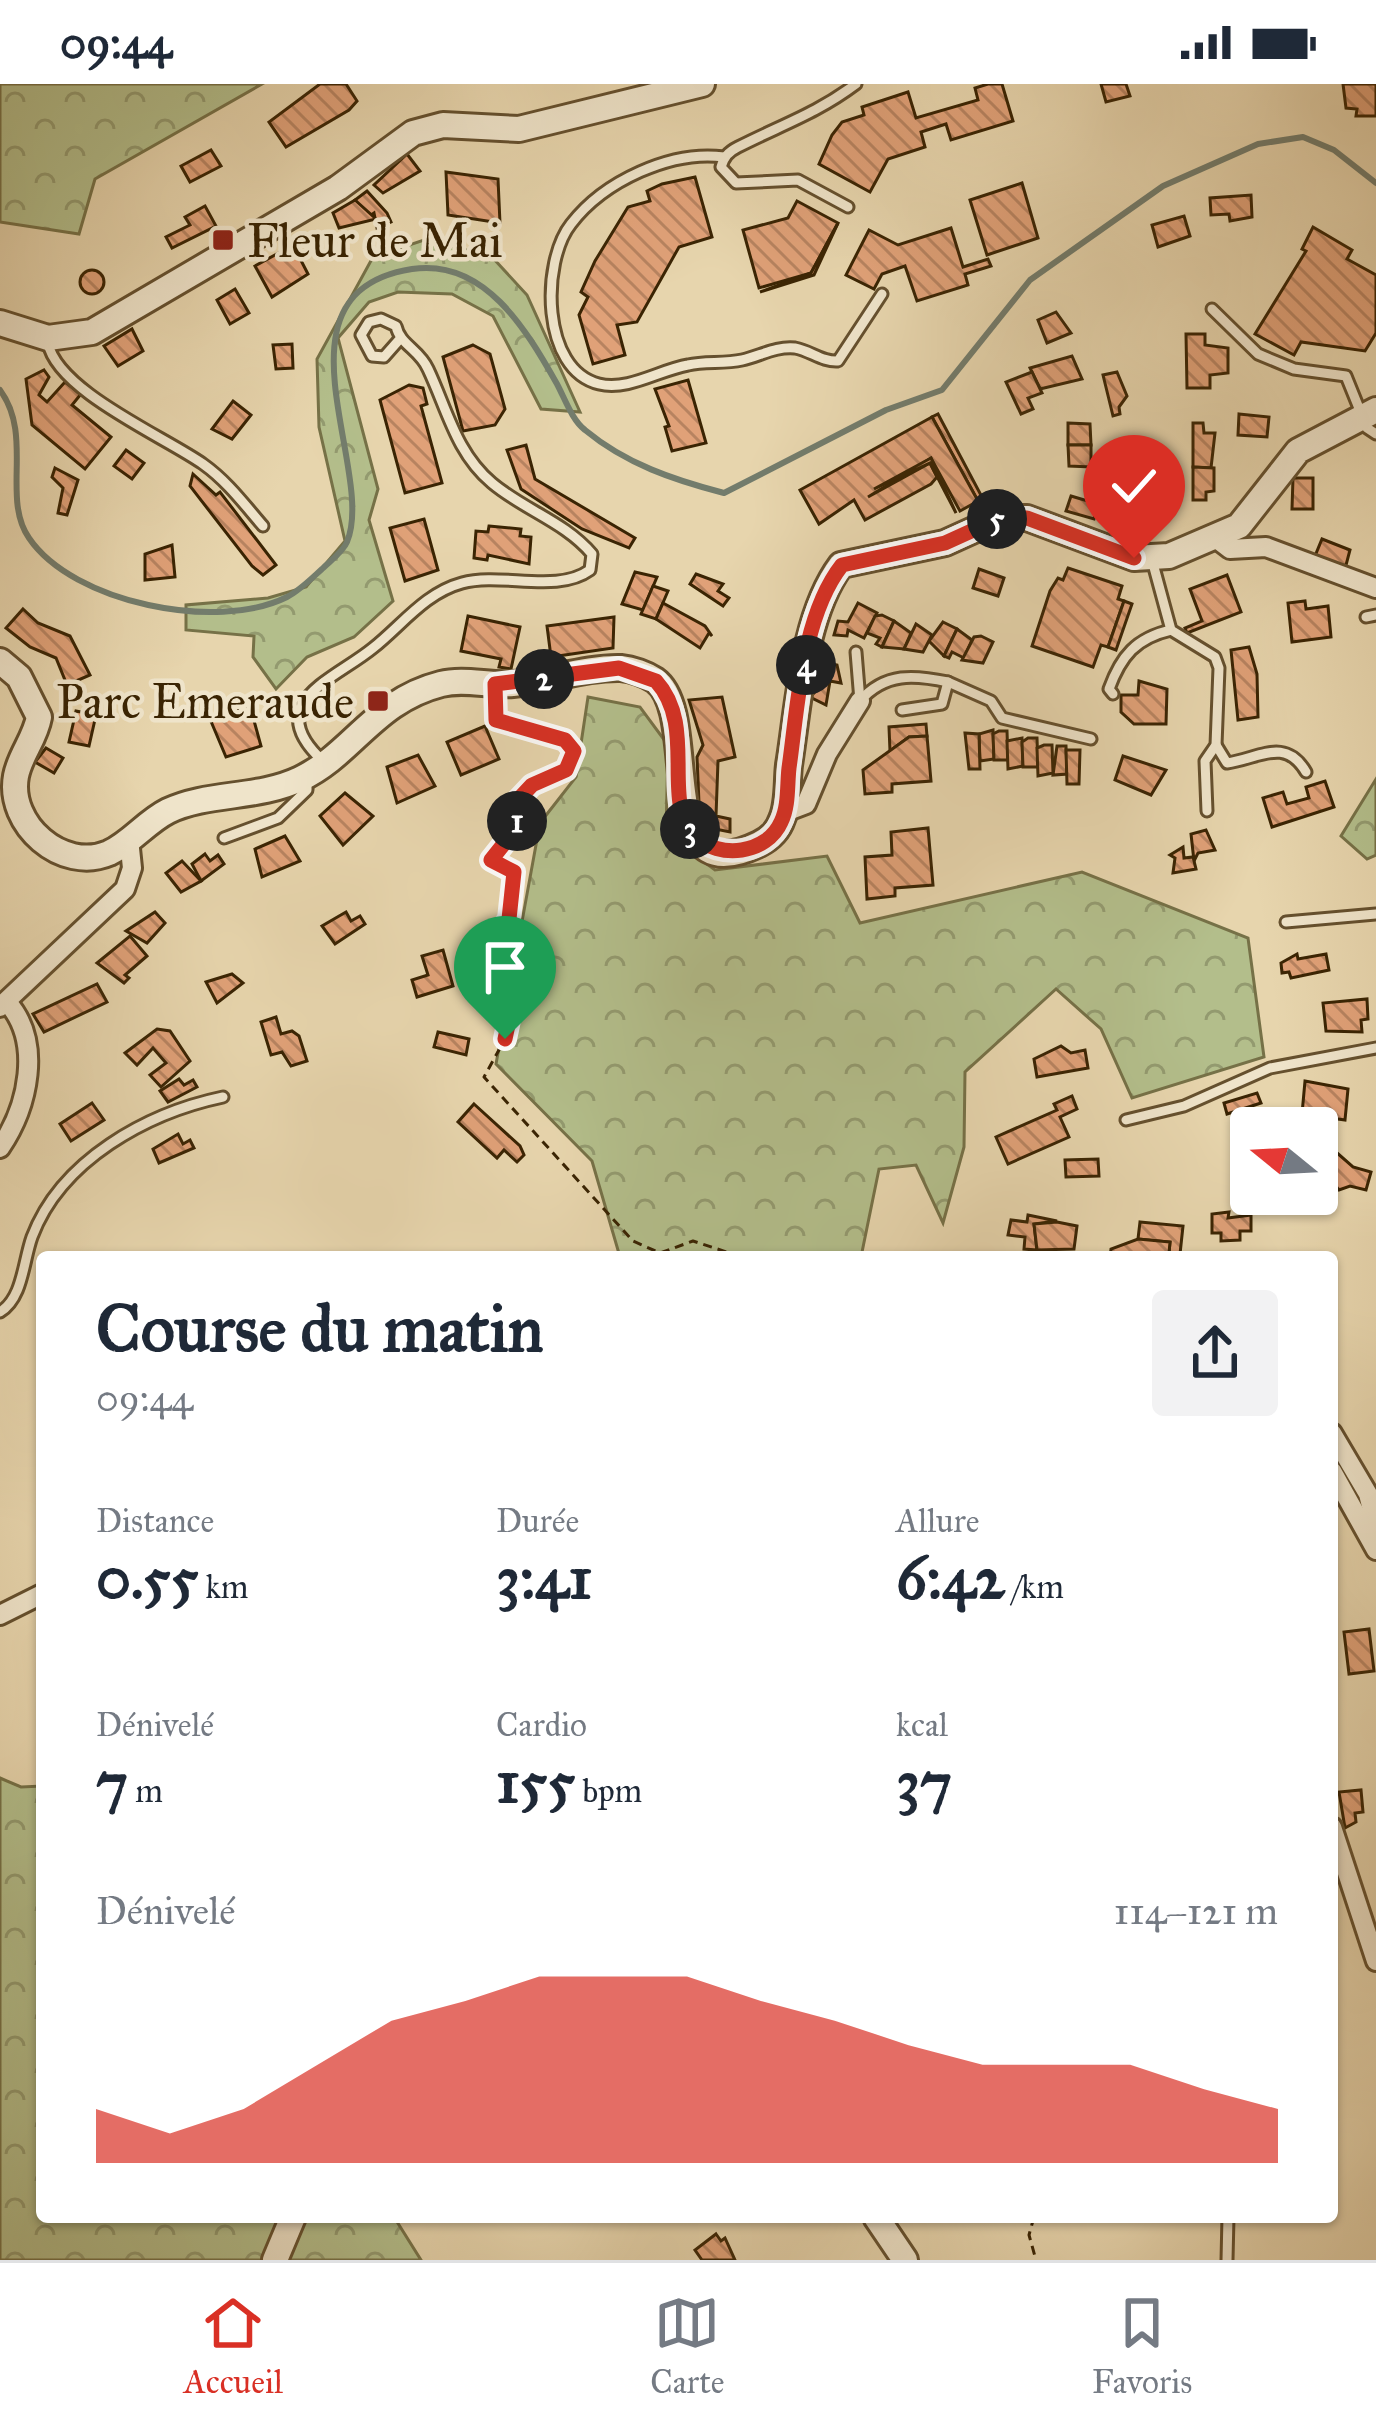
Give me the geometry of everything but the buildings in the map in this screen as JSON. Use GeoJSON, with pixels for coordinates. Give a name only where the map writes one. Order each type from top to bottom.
{"type":"FeatureCollection","features":[{"type":"Feature","properties":{"kind":"street"},"geometry":{"type":"LineString","coordinates":[[0,323],[48,338],[92,332],[338,188],[413,133],[443,125],[536,126],[702,84]]}},
{"type":"Feature","properties":{"kind":"street"},"geometry":{"type":"LineString","coordinates":[[0,661],[19,677],[39,717],[16,773],[15,795],[23,818],[40,840],[85,859],[110,853],[175,808],[282,787],[315,769],[358,730],[412,694],[450,682],[495,684],[619,668],[656,681],[676,714],[682,812],[692,834],[711,848],[735,851],[773,835],[785,812],[805,671],[828,583],[842,565],[945,543],[1000,518],[1027,518],[1152,560],[1216,539],[1251,513],[1298,451],[1371,420]]}},
{"type":"Feature","properties":{"kind":"street"},"geometry":{"type":"LineString","coordinates":[[1216,539],[1231,549],[1266,548],[1376,587]]}},
{"type":"Feature","properties":{"kind":"street"},"geometry":{"type":"LineString","coordinates":[[785,812],[806,803],[827,754],[860,700]]}},
{"type":"Feature","properties":{"kind":"street"},"geometry":{"type":"LineString","coordinates":[[0,1148],[11,1131],[29,1077],[21,1018],[3,1005],[47,957],[125,889],[133,868],[129,839]]}},
{"type":"Feature","properties":{"kind":"street"},"geometry":{"type":"LineString","coordinates":[[1338,1443],[1368,1494],[1376,1526]]}},
{"type":"Feature","properties":{"kind":"street"},"geometry":{"type":"LineString","coordinates":[[1338,1482],[1376,1550]]}},
{"type":"Feature","properties":{"kind":"street"},"geometry":{"type":"LineString","coordinates":[[0,1615],[36,1597]]}},
{"type":"Feature","properties":{"kind":"street"},"geometry":{"type":"LineString","coordinates":[[1338,1846],[1376,1960]]}},
{"type":"Feature","properties":{"kind":"street"},"geometry":{"type":"LineString","coordinates":[[275,2260],[290,2223]]}},
{"type":"Feature","properties":{"kind":"street"},"geometry":{"type":"LineString","coordinates":[[880,2223],[905,2260]]}},
{"type":"Feature","properties":{"kind":"lane"},"geometry":{"type":"LineString","coordinates":[[856,84],[797,124],[724,157],[701,154],[656,164],[612,188],[569,224],[554,262],[552,299],[557,336],[580,375],[600,385],[624,384],[688,364],[741,360],[782,348],[838,361],[882,294]]}},
{"type":"Feature","properties":{"kind":"lane"},"geometry":{"type":"LineString","coordinates":[[724,157],[721,167],[736,183],[798,180],[848,207]]}},
{"type":"Feature","properties":{"kind":"lane"},"geometry":{"type":"LineString","coordinates":[[1212,309],[1258,354],[1294,369],[1346,376],[1371,420]]}},
{"type":"Feature","properties":{"kind":"lane"},"geometry":{"type":"LineString","coordinates":[[224,838],[278,818],[307,790],[315,769],[298,727],[308,695],[332,671],[350,666],[377,645],[425,601],[476,579],[563,580],[590,570],[592,554],[576,535],[490,482],[462,451],[426,363],[399,340],[396,326],[381,319],[369,322],[361,334],[372,356],[384,357],[399,340]]}},
{"type":"Feature","properties":{"kind":"lane"},"geometry":{"type":"LineString","coordinates":[[48,338],[56,366],[149,435],[212,471],[263,526]]}},
{"type":"Feature","properties":{"kind":"lane"},"geometry":{"type":"LineString","coordinates":[[1152,560],[1171,630]]}},
{"type":"Feature","properties":{"kind":"lane"},"geometry":{"type":"LineString","coordinates":[[1112,694],[1109,689],[1128,652],[1150,634],[1171,630],[1215,657],[1220,668],[1216,745],[1205,761],[1207,811]]}},
{"type":"Feature","properties":{"kind":"lane"},"geometry":{"type":"LineString","coordinates":[[856,652],[860,700]]}},
{"type":"Feature","properties":{"kind":"lane"},"geometry":{"type":"LineString","coordinates":[[860,700],[887,680],[915,675],[948,682],[992,701],[1002,718],[1091,739]]}},
{"type":"Feature","properties":{"kind":"lane"},"geometry":{"type":"LineString","coordinates":[[902,710],[942,704],[948,682]]}},
{"type":"Feature","properties":{"kind":"lane"},"geometry":{"type":"LineString","coordinates":[[1216,745],[1227,763],[1277,750],[1298,758],[1306,772]]}},
{"type":"Feature","properties":{"kind":"lane"},"geometry":{"type":"LineString","coordinates":[[1286,922],[1376,914]]}},
{"type":"Feature","properties":{"kind":"lane"},"geometry":{"type":"LineString","coordinates":[[1126,1120],[1184,1106],[1270,1068],[1376,1048]]}},
{"type":"Feature","properties":{"kind":"lane"},"geometry":{"type":"LineString","coordinates":[[0,1312],[17,1294],[33,1234],[66,1183],[107,1145],[154,1118],[223,1097]]}},
{"type":"Feature","properties":{"kind":"lane"},"geometry":{"type":"LineString","coordinates":[[1227,2260],[1228,2223]]}},
{"type":"Feature","properties":{"kind":"path"},"geometry":{"type":"LineString","coordinates":[[495,684],[496,720],[565,740],[574,751],[566,770],[532,785],[517,801],[518,826],[491,860],[514,872],[509,919],[479,961],[482,975],[514,997],[505,1039],[484,1077],[633,1241],[656,1251]]}},
{"type":"Feature","properties":{"kind":"path"},"geometry":{"type":"LineString","coordinates":[[666,1251],[693,1241],[724,1251]]}},
{"type":"Feature","properties":{"kind":"path"},"geometry":{"type":"LineString","coordinates":[[1032,2223],[1029,2235],[1036,2260]]}},
{"type":"Feature","properties":{"kind":"green space"},"geometry":{"type":"Polygon","coordinates":[[[0,84],[262,84],[95,179],[79,234],[0,222],[0,84]]]}},
{"type":"Feature","properties":{"kind":"green space"},"geometry":{"type":"Polygon","coordinates":[[[427,239],[492,257],[527,295],[580,412],[541,409],[493,316],[452,294],[398,292],[369,302],[338,338],[378,489],[369,520],[393,601],[354,637],[307,657],[276,689],[253,657],[254,636],[186,630],[186,605],[268,598],[306,587],[345,541],[319,427],[317,359],[373,257],[427,239]]]}},
{"type":"Feature","properties":{"kind":"green space"},"geometry":{"type":"Polygon","coordinates":[[[588,697],[640,707],[668,745],[666,834],[715,870],[827,856],[860,923],[1082,872],[1248,938],[1264,1057],[1132,1098],[1101,1029],[1056,989],[965,1072],[964,1147],[943,1223],[916,1165],[879,1169],[862,1251],[618,1251],[592,1161],[496,1064],[540,823],[576,777],[588,697]]]}},
{"type":"Feature","properties":{"kind":"green space"},"geometry":{"type":"Polygon","coordinates":[[[1376,779],[1376,855],[1367,859],[1341,836],[1376,779]]]}},
{"type":"Feature","properties":{"kind":"green space"},"geometry":{"type":"Polygon","coordinates":[[[0,1778],[21,1787],[36,1786],[36,2223],[398,2223],[421,2260],[0,2260],[0,1778]]]}},
{"type":"Feature","properties":{"kind":"waterway"},"geometry":{"type":"LineString","coordinates":[[0,390],[15,427],[21,522],[50,561],[78,580],[148,605],[223,612],[258,607],[296,591],[347,542],[352,511],[334,347],[344,311],[368,284],[412,269],[438,269],[481,286],[516,321],[585,430],[651,469],[724,493],[886,410],[942,390],[1030,280],[1163,186],[1258,144],[1303,137],[1334,150],[1376,183]]}},
{"type":"Feature","properties":{"kind":"place","name":"Fleur de Mai"},"geometry":{"type":"Point","coordinates":[223,240]}},
{"type":"Feature","properties":{"kind":"place","name":"Parc Emeraude"},"geometry":{"type":"Point","coordinates":[378,701]}},
{"type":"Feature","properties":{"kind":"route"},"geometry":{"type":"LineString","coordinates":[[505,1039],[514,997],[502,984],[482,975],[479,961],[509,919],[514,872],[491,860],[495,849],[518,826],[517,801],[532,785],[566,770],[574,751],[565,740],[496,720],[495,684],[619,668],[656,681],[668,693],[676,714],[682,812],[692,834],[711,848],[735,851],[756,846],[781,824],[805,671],[828,583],[842,565],[862,556],[945,543],[1000,518],[1027,518],[1134,558]]}}]}
